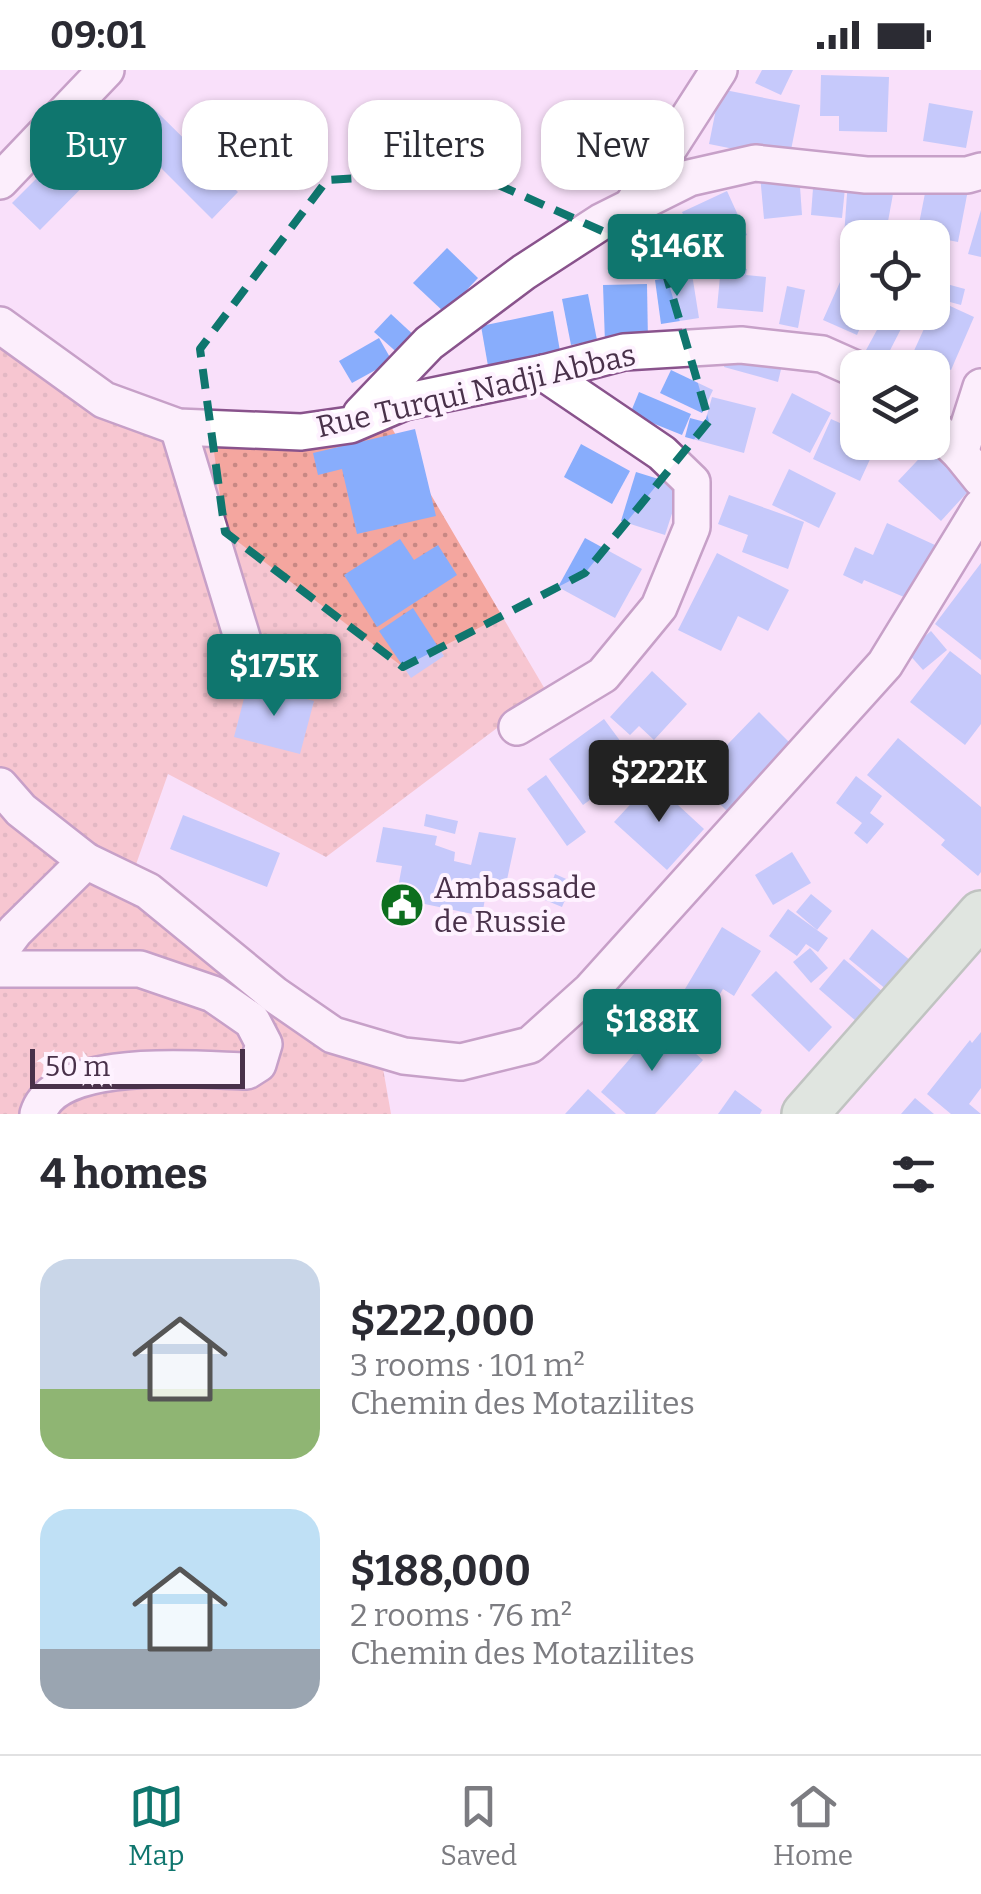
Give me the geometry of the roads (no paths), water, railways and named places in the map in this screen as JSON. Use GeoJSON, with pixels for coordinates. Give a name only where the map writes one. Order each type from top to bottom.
{"type":"FeatureCollection","features":[{"type":"Feature","properties":{"kind":"main road"},"geometry":{"type":"LineString","coordinates":[[805,1114],[979,920]]}},
{"type":"Feature","properties":{"kind":"street"},"geometry":{"type":"LineString","coordinates":[[0,181],[106,70]]}},
{"type":"Feature","properties":{"kind":"street"},"geometry":{"type":"LineString","coordinates":[[633,204],[719,70]]}},
{"type":"Feature","properties":{"kind":"street"},"geometry":{"type":"LineString","coordinates":[[350,425],[429,343],[524,272],[633,204],[688,178],[755,163],[866,176],[967,175],[981,171]]}},
{"type":"Feature","properties":{"kind":"street","name":"Rue Turqui Nadji Abbas"},"geometry":{"type":"LineString","coordinates":[[0,325],[104,400],[178,427],[300,432],[350,425],[404,402],[624,352],[741,345],[822,354],[840,362]]}},
{"type":"Feature","properties":{"kind":"street"},"geometry":{"type":"LineString","coordinates":[[518,728],[603,675],[659,607],[692,527],[692,482],[662,453],[544,373]]}},
{"type":"Feature","properties":{"kind":"street"},"geometry":{"type":"LineString","coordinates":[[971,466],[981,387]]}},
{"type":"Feature","properties":{"kind":"street"},"geometry":{"type":"LineString","coordinates":[[178,427],[247,654]]}},
{"type":"Feature","properties":{"kind":"street"},"geometry":{"type":"LineString","coordinates":[[950,444],[971,466]]}},
{"type":"Feature","properties":{"kind":"street"},"geometry":{"type":"LineString","coordinates":[[0,786],[21,810],[86,861],[148,891],[275,994],[333,1035],[404,1056],[461,1062],[530,1045],[591,990],[885,664],[981,507]]}},
{"type":"Feature","properties":{"kind":"street"},"geometry":{"type":"LineString","coordinates":[[0,952],[15,931],[86,861]]}},
{"type":"Feature","properties":{"kind":"street"},"geometry":{"type":"LineString","coordinates":[[0,970],[140,969],[213,994],[252,1021],[264,1044],[258,1064],[246,1071],[161,1069],[96,1074],[59,1088],[42,1100],[38,1114]]}},
{"type":"Feature","properties":{"kind":"place","name":"Ambassade de Russie"},"geometry":{"type":"Point","coordinates":[402,905]}}]}
